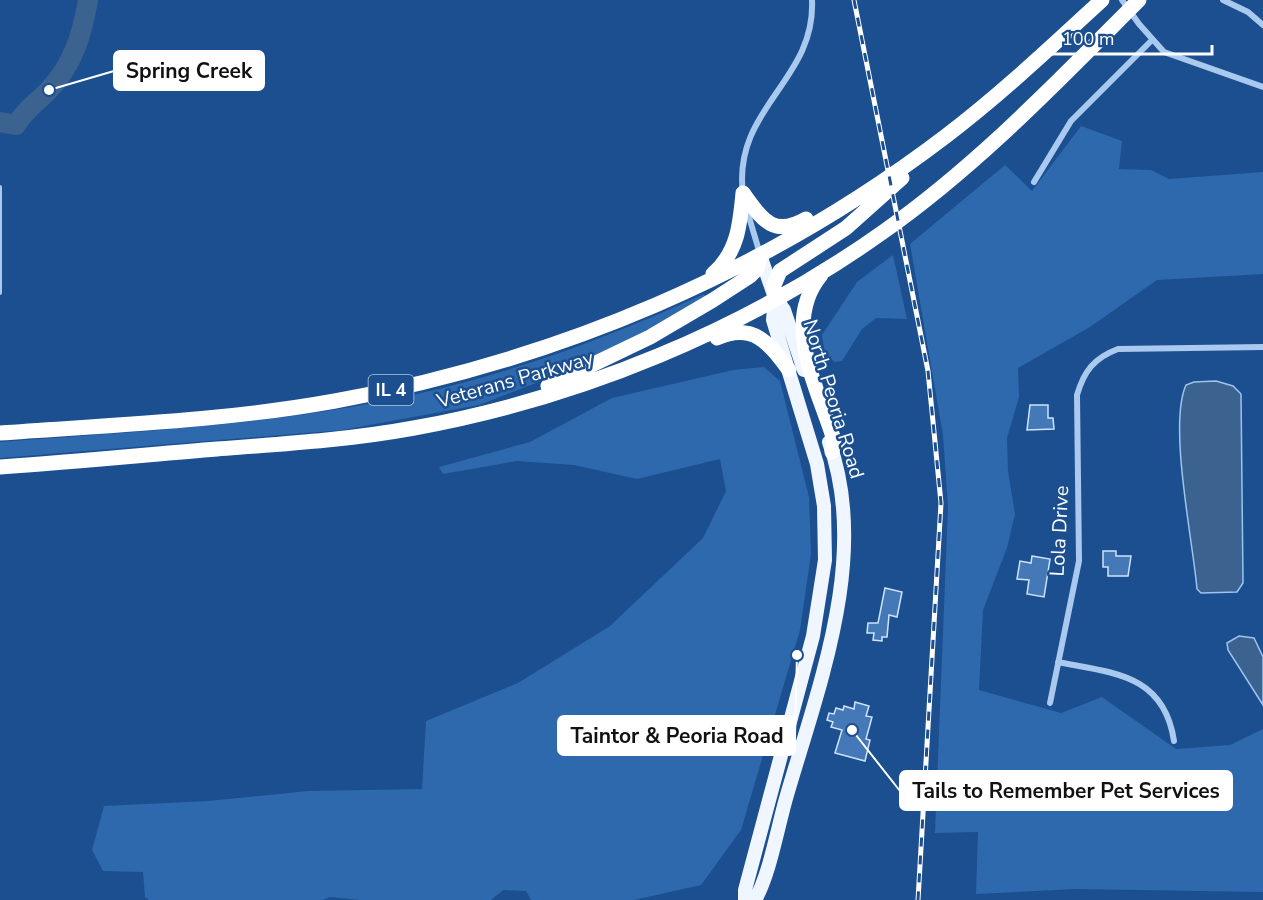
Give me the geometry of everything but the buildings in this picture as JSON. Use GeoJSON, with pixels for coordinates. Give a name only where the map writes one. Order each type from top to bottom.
{"type":"FeatureCollection","features":[{"type":"Feature","properties":{"kind":"highway"},"geometry":{"type":"LineString","coordinates":[[1102,0],[1010,84],[945,137],[854,221],[780,271],[774,285],[775,298],[825,270],[884,231],[984,152],[1025,115],[1130,3]]}},
{"type":"Feature","properties":{"kind":"highway"},"geometry":{"type":"LineString","coordinates":[[510,406],[676,323],[750,276],[757,269],[760,255],[856,200],[945,137]]}},
{"type":"Feature","properties":{"kind":"highway"},"geometry":{"type":"LineString","coordinates":[[743,193],[762,218],[777,227],[785,228],[792,227],[841,200],[856,200]]}},
{"type":"Feature","properties":{"kind":"highway"},"geometry":{"type":"LineString","coordinates":[[697,288],[723,265],[734,246],[741,222],[743,193]]}},
{"type":"Feature","properties":{"kind":"highway","name":"Veterans Parkway"},"geometry":{"type":"LineString","coordinates":[[0,434],[230,415],[333,401],[414,385],[460,374],[579,337],[697,288],[760,255]]}},
{"type":"Feature","properties":{"kind":"highway"},"geometry":{"type":"LineString","coordinates":[[825,270],[813,285],[804,303],[802,333],[834,440],[832,452]]}},
{"type":"Feature","properties":{"kind":"highway","name":"Veterans Parkway"},"geometry":{"type":"LineString","coordinates":[[0,467],[305,442],[382,433],[510,406],[576,386],[678,346],[775,298]]}},
{"type":"Feature","properties":{"kind":"highway"},"geometry":{"type":"LineString","coordinates":[[576,386],[624,378],[732,332],[744,332],[765,341],[789,370]]}},
{"type":"Feature","properties":{"kind":"main road","name":"North Peoria Road"},"geometry":{"type":"LineString","coordinates":[[755,900],[804,736],[839,596],[843,506],[832,452],[784,310],[775,298],[760,255]]}},
{"type":"Feature","properties":{"kind":"main road","name":"North Peoria Road"},"geometry":{"type":"LineString","coordinates":[[746,900],[745,890],[813,636],[825,568],[824,506],[817,464],[774,320],[775,298]]}},
{"type":"Feature","properties":{"kind":"street"},"geometry":{"type":"LineString","coordinates":[[760,255],[743,193],[742,168],[747,141],[759,116],[800,58],[810,26],[812,0]]}},
{"type":"Feature","properties":{"kind":"street"},"geometry":{"type":"LineString","coordinates":[[1223,0],[1248,12],[1263,25]]}},
{"type":"Feature","properties":{"kind":"street"},"geometry":{"type":"LineString","coordinates":[[1130,3],[1152,40],[1164,52],[1263,87]]}},
{"type":"Feature","properties":{"kind":"street"},"geometry":{"type":"LineString","coordinates":[[1034,182],[1071,121],[1152,40]]}},
{"type":"Feature","properties":{"kind":"street","name":"Lola Drive"},"geometry":{"type":"LineString","coordinates":[[1050,702],[1079,561],[1077,395],[1082,379],[1093,363],[1118,349],[1263,347]]}},
{"type":"Feature","properties":{"kind":"street"},"geometry":{"type":"LineString","coordinates":[[1058,662],[1121,675],[1146,687],[1156,695],[1168,714],[1174,741]]}},
{"type":"Feature","properties":{"kind":"lane"},"geometry":{"type":"LineString","coordinates":[[0,187],[0,293]]}},
{"type":"Feature","properties":{"kind":"shaded area"},"geometry":{"type":"Polygon","coordinates":[[[1081,126],[1122,141],[1119,169],[1151,170],[1169,179],[1263,172],[1263,274],[1157,280],[1090,327],[1018,368],[1019,397],[1007,438],[1008,471],[1015,514],[1007,548],[983,610],[979,690],[1061,713],[1102,697],[1176,749],[1230,745],[1263,729],[1263,892],[1076,889],[976,894],[978,832],[935,833],[948,507],[943,435],[910,244],[1005,165],[1032,191],[1081,126]]]}},
{"type":"Feature","properties":{"kind":"shaded area"},"geometry":{"type":"Polygon","coordinates":[[[893,255],[907,319],[876,318],[862,329],[842,361],[835,362],[825,354],[822,335],[857,282],[893,255]]]}},
{"type":"Feature","properties":{"kind":"shaded area"},"geometry":{"type":"Polygon","coordinates":[[[704,294],[706,298],[667,320],[549,378],[479,405],[342,430],[0,458],[0,442],[288,417],[424,392],[506,370],[587,343],[704,294]]]}},
{"type":"Feature","properties":{"kind":"shaded area"},"geometry":{"type":"Polygon","coordinates":[[[764,367],[780,381],[809,497],[811,554],[800,630],[741,830],[701,885],[634,900],[531,900],[526,891],[503,890],[491,900],[360,900],[330,897],[323,900],[149,900],[145,897],[143,872],[103,871],[92,850],[104,806],[208,801],[308,791],[422,789],[426,721],[518,683],[610,626],[703,538],[726,491],[720,459],[637,479],[574,465],[517,461],[443,474],[439,467],[530,442],[612,398],[733,370],[764,367]]]}},
{"type":"Feature","properties":{"kind":"shaded area"},"geometry":{"type":"Polygon","coordinates":[[[1216,381],[1233,386],[1241,394],[1243,583],[1237,592],[1201,593],[1197,589],[1183,484],[1181,403],[1186,385],[1194,382],[1216,381]]]}},
{"type":"Feature","properties":{"kind":"shaded area"},"geometry":{"type":"Polygon","coordinates":[[[1239,636],[1254,638],[1263,657],[1263,705],[1228,650],[1227,643],[1239,636]]]}},
{"type":"Feature","properties":{"kind":"waterway"},"geometry":{"type":"LineString","coordinates":[[0,122],[16,125],[26,111],[57,81],[75,49],[88,0]]}},
{"type":"Feature","properties":{"kind":"railway"},"geometry":{"type":"LineString","coordinates":[[854,0],[928,371],[941,503],[918,900]]}},
{"type":"Feature","properties":{"kind":"place","name":"Spring Creek"},"geometry":{"type":"Point","coordinates":[49,90]}},
{"type":"Feature","properties":{"kind":"place","name":"Taintor & Peoria Road"},"geometry":{"type":"Point","coordinates":[797,655]}},
{"type":"Feature","properties":{"kind":"place","name":"Tails to Remember Pet Services"},"geometry":{"type":"Point","coordinates":[852,730]}}]}
